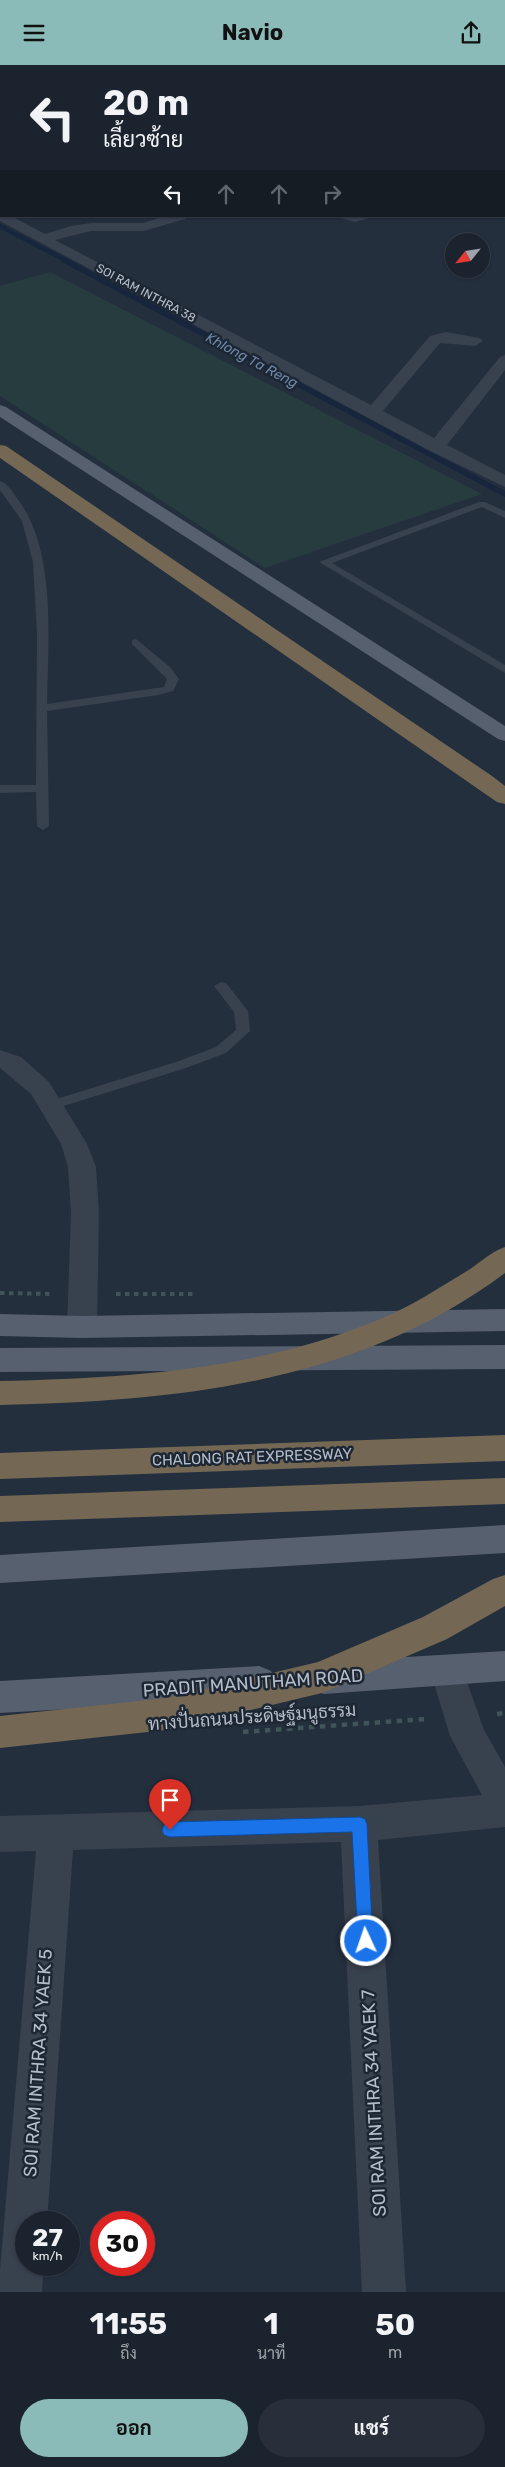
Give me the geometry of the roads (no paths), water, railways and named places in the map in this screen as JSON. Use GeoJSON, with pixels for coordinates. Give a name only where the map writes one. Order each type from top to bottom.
{"type":"FeatureCollection","features":[{"type":"Feature","properties":{"kind":"highway"},"geometry":{"type":"LineString","coordinates":[[0,433],[80,485]]}},
{"type":"Feature","properties":{"kind":"highway"},"geometry":{"type":"LineString","coordinates":[[0,450],[505,797]]}},
{"type":"Feature","properties":{"kind":"highway"},"geometry":{"type":"LineString","coordinates":[[120,510],[505,774]]}},
{"type":"Feature","properties":{"kind":"highway"},"geometry":{"type":"LineString","coordinates":[[0,1393],[84,1391],[189,1381],[297,1361],[392,1327],[478,1278],[505,1258]]}},
{"type":"Feature","properties":{"kind":"highway","name":"CHALONG RAT EXPRESSWAY"},"geometry":{"type":"LineString","coordinates":[[0,1466],[505,1448]]}},
{"type":"Feature","properties":{"kind":"highway"},"geometry":{"type":"LineString","coordinates":[[0,1509],[505,1491]]}},
{"type":"Feature","properties":{"kind":"highway"},"geometry":{"type":"LineString","coordinates":[[0,1732],[166,1714],[322,1677],[435,1628],[505,1589]]}},
{"type":"Feature","properties":{"kind":"main road"},"geometry":{"type":"LineString","coordinates":[[0,410],[505,735]]}},
{"type":"Feature","properties":{"kind":"main road"},"geometry":{"type":"LineString","coordinates":[[0,1325],[82,1327],[505,1320]]}},
{"type":"Feature","properties":{"kind":"main road"},"geometry":{"type":"LineString","coordinates":[[0,1360],[505,1357]]}},
{"type":"Feature","properties":{"kind":"main road"},"geometry":{"type":"LineString","coordinates":[[0,1569],[505,1539]]}},
{"type":"Feature","properties":{"kind":"main road","name":"PRADIT MANUTHAM ROAD"},"geometry":{"type":"LineString","coordinates":[[0,1697],[505,1666]]}},
{"type":"Feature","properties":{"kind":"street","name":"SOI RAM INTHRA 38"},"geometry":{"type":"LineString","coordinates":[[2,217],[505,482]]}},
{"type":"Feature","properties":{"kind":"street"},"geometry":{"type":"LineString","coordinates":[[44,239],[71,230],[91,227],[144,227],[177,217]]}},
{"type":"Feature","properties":{"kind":"street"},"geometry":{"type":"LineString","coordinates":[[373,413],[435,339],[446,337],[475,341]]}},
{"type":"Feature","properties":{"kind":"street"},"geometry":{"type":"LineString","coordinates":[[436,447],[505,360]]}},
{"type":"Feature","properties":{"kind":"street"},"geometry":{"type":"LineString","coordinates":[[0,1059],[12,1063],[40,1088],[74,1143],[82,1167],[84,1213],[82,1327]]}},
{"type":"Feature","properties":{"kind":"street"},"geometry":{"type":"LineString","coordinates":[[447,1670],[468,1736],[505,1801]]}},
{"type":"Feature","properties":{"kind":"street"},"geometry":{"type":"LineString","coordinates":[[0,1834],[360,1824],[505,1810]]}},
{"type":"Feature","properties":{"kind":"street","name":"SOI RAM INTHRA 34 YAEK 7"},"geometry":{"type":"LineString","coordinates":[[360,1824],[384,2292]]}},
{"type":"Feature","properties":{"kind":"street","name":"SOI RAM INTHRA 34 YAEK 5"},"geometry":{"type":"LineString","coordinates":[[20,2292],[56,1833]]}},
{"type":"Feature","properties":{"kind":"lane"},"geometry":{"type":"LineString","coordinates":[[343,217],[355,219],[367,217]]}},
{"type":"Feature","properties":{"kind":"lane"},"geometry":{"type":"LineString","coordinates":[[0,484],[16,502],[27,521],[41,572],[43,708],[41,788],[43,826]]}},
{"type":"Feature","properties":{"kind":"lane"},"geometry":{"type":"LineString","coordinates":[[505,515],[482,504],[324,562],[505,670]]}},
{"type":"Feature","properties":{"kind":"lane"},"geometry":{"type":"LineString","coordinates":[[43,708],[169,689],[173,679],[166,669],[136,642]]}},
{"type":"Feature","properties":{"kind":"lane"},"geometry":{"type":"LineString","coordinates":[[0,789],[41,788]]}},
{"type":"Feature","properties":{"kind":"lane"},"geometry":{"type":"LineString","coordinates":[[52,1105],[181,1065],[221,1050],[243,1031],[241,1011],[221,986]]}},
{"type":"Feature","properties":{"kind":"waterway","name":"Khlong Ta Reng"},"geometry":{"type":"LineString","coordinates":[[0,226],[67,261]]}},
{"type":"Feature","properties":{"kind":"waterway","name":"Khlong Ta Reng"},"geometry":{"type":"LineString","coordinates":[[64,260],[505,494]]}}]}
